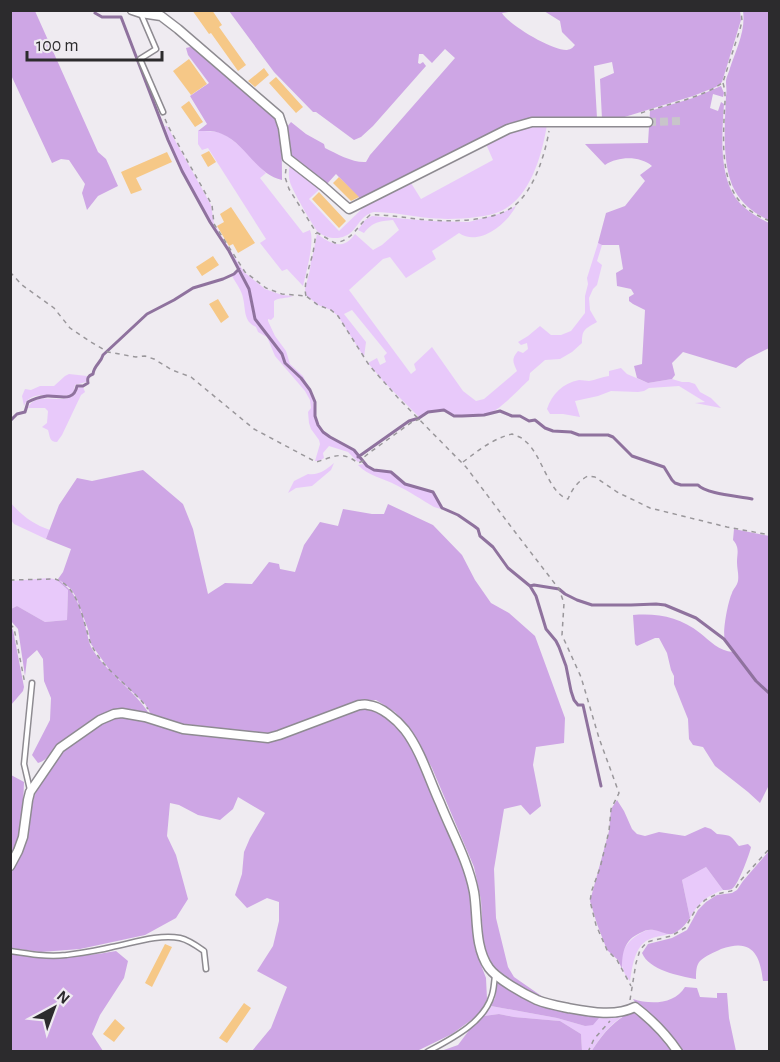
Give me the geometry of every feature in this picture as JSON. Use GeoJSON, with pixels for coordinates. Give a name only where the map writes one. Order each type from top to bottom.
{"type":"FeatureCollection","features":[{"type":"Feature","properties":{"kind":"street"},"geometry":{"type":"LineString","coordinates":[[137,12],[162,13],[279,116],[287,158],[349,209],[507,129],[532,122],[551,121],[648,122]]}},
{"type":"Feature","properties":{"kind":"street"},"geometry":{"type":"LineString","coordinates":[[10,866],[23,837],[30,792],[60,748],[100,720],[122,713],[183,729],[268,738],[359,705],[369,704],[391,717],[403,728],[416,746],[463,854],[474,892],[480,944],[488,966],[495,975],[538,1000],[551,1004],[610,1013],[625,1012],[635,1007],[659,1027],[678,1052]]}},
{"type":"Feature","properties":{"kind":"lane"},"geometry":{"type":"LineString","coordinates":[[137,12],[156,49],[140,59],[163,112]]}},
{"type":"Feature","properties":{"kind":"lane"},"geometry":{"type":"LineString","coordinates":[[30,792],[24,764],[32,684]]}},
{"type":"Feature","properties":{"kind":"lane"},"geometry":{"type":"LineString","coordinates":[[10,951],[37,955],[64,955],[147,939],[180,938],[194,943],[204,951],[206,969]]}},
{"type":"Feature","properties":{"kind":"lane"},"geometry":{"type":"LineString","coordinates":[[427,1052],[449,1040],[478,1017],[492,996],[495,975]]}},
{"type":"Feature","properties":{"kind":"path"},"geometry":{"type":"LineString","coordinates":[[633,116],[717,88],[723,82],[740,29],[741,10]]}},
{"type":"Feature","properties":{"kind":"path"},"geometry":{"type":"LineString","coordinates":[[723,82],[726,92],[723,122],[724,154],[733,192],[742,204],[756,215],[770,221]]}},
{"type":"Feature","properties":{"kind":"path"},"geometry":{"type":"LineString","coordinates":[[163,112],[168,126],[212,205],[214,224],[245,272],[266,288],[282,294],[306,296],[338,316],[369,365],[391,391],[462,462],[559,589],[564,603],[562,634],[581,676],[619,793],[610,808],[609,831],[590,901],[596,925],[607,950],[617,960],[631,986]]}},
{"type":"Feature","properties":{"kind":"path"},"geometry":{"type":"LineString","coordinates":[[287,158],[285,177],[289,189],[316,232],[335,243],[343,242],[351,237],[364,219],[370,215],[469,221],[502,213],[512,208],[529,189],[536,176],[548,139],[551,121]]}},
{"type":"Feature","properties":{"kind":"path"},"geometry":{"type":"LineString","coordinates":[[306,296],[304,289],[316,232]]}},
{"type":"Feature","properties":{"kind":"path"},"geometry":{"type":"LineString","coordinates":[[10,272],[22,285],[54,308],[69,328],[91,342],[108,352],[154,359],[172,370],[191,377],[255,429],[316,462],[339,454],[352,458],[358,463],[363,462],[363,458],[369,453],[412,422],[420,419]]}},
{"type":"Feature","properties":{"kind":"path"},"geometry":{"type":"LineString","coordinates":[[462,462],[492,441],[512,434],[530,445],[552,485],[565,499],[568,499],[582,478],[595,477],[616,492],[650,508],[770,535]]}},
{"type":"Feature","properties":{"kind":"path"},"geometry":{"type":"LineString","coordinates":[[10,580],[55,579],[71,590],[95,652],[111,672],[145,705],[154,720]]}},
{"type":"Feature","properties":{"kind":"path"},"geometry":{"type":"LineString","coordinates":[[10,624],[15,628],[25,686]]}},
{"type":"Feature","properties":{"kind":"path"},"geometry":{"type":"LineString","coordinates":[[635,1007],[630,1001],[631,986],[640,950],[647,942],[672,936],[685,928],[696,909],[705,900],[735,889],[770,848]]}},
{"type":"Feature","properties":{"kind":"path"},"geometry":{"type":"LineString","coordinates":[[588,1052],[594,1039],[606,1024],[625,1012]]}},
{"type":"Feature","properties":{"kind":"shaded area"},"geometry":{"type":"Polygon","coordinates":[[[11,10],[35,11],[98,152],[106,159],[118,186],[98,196],[87,210],[82,193],[85,184],[69,160],[61,159],[52,163],[11,75],[11,10]]]}},
{"type":"Feature","properties":{"kind":"shaded area"},"geometry":{"type":"Polygon","coordinates":[[[401,10],[409,12],[411,10],[514,11],[502,13],[513,24],[532,36],[552,46],[567,50],[575,45],[562,32],[560,21],[544,11],[740,10],[741,20],[722,82],[716,87],[618,119],[602,119],[600,79],[614,73],[612,62],[594,66],[597,118],[528,119],[362,201],[336,174],[326,185],[288,156],[286,128],[291,122],[324,144],[325,148],[350,160],[366,162],[455,58],[445,49],[432,63],[423,54],[419,54],[418,63],[423,62],[426,66],[373,126],[354,140],[313,112],[274,72],[229,11],[401,10]]]}},
{"type":"Feature","properties":{"kind":"shaded area"},"geometry":{"type":"Polygon","coordinates":[[[743,11],[769,11],[769,220],[759,215],[738,196],[731,181],[726,157],[726,80],[742,33],[743,11]]]}},
{"type":"Feature","properties":{"kind":"shaded area"},"geometry":{"type":"Polygon","coordinates":[[[186,48],[196,49],[277,118],[281,141],[282,180],[265,172],[238,145],[222,134],[198,131],[207,124],[190,96],[209,83],[188,55],[186,48]]]}},
{"type":"Feature","properties":{"kind":"shaded area"},"geometry":{"type":"Polygon","coordinates":[[[721,86],[723,97],[713,94],[710,108],[718,111],[721,102],[724,104],[723,159],[730,187],[745,208],[769,223],[769,348],[747,359],[736,368],[683,352],[672,363],[675,375],[672,379],[648,383],[637,378],[634,366],[642,364],[645,310],[629,301],[629,297],[634,294],[631,289],[617,286],[616,273],[623,269],[619,245],[598,243],[606,213],[625,206],[645,181],[640,175],[652,166],[642,160],[629,158],[605,165],[585,144],[648,143],[650,111],[693,98],[721,86]]]}},
{"type":"Feature","properties":{"kind":"shaded area"},"geometry":{"type":"Polygon","coordinates":[[[547,125],[538,161],[520,196],[501,211],[485,216],[437,219],[374,212],[365,217],[349,234],[331,238],[318,232],[289,180],[290,163],[321,188],[309,199],[339,231],[367,204],[411,183],[421,199],[493,160],[486,144],[512,131],[547,125]]]}},
{"type":"Feature","properties":{"kind":"shaded area"},"geometry":{"type":"Polygon","coordinates":[[[165,126],[211,205],[214,224],[244,272],[265,289],[293,296],[274,301],[274,317],[268,321],[286,351],[290,364],[303,376],[308,386],[286,363],[256,319],[250,288],[182,171],[165,126]]]}},
{"type":"Feature","properties":{"kind":"shaded area"},"geometry":{"type":"Polygon","coordinates":[[[198,131],[218,132],[237,144],[266,173],[260,178],[303,233],[310,230],[311,249],[303,286],[287,269],[282,271],[260,243],[266,239],[208,148],[202,150],[198,144],[198,131]]]}},
{"type":"Feature","properties":{"kind":"shaded area"},"geometry":{"type":"Polygon","coordinates":[[[516,206],[506,220],[492,232],[475,237],[467,237],[459,233],[432,251],[436,259],[406,278],[390,257],[383,259],[349,290],[411,374],[416,370],[414,364],[432,347],[463,391],[476,401],[484,399],[517,371],[514,356],[518,351],[523,353],[528,349],[527,343],[521,345],[518,342],[540,326],[551,335],[561,335],[571,331],[585,313],[587,278],[598,243],[602,245],[597,261],[602,265],[597,285],[589,298],[590,310],[597,322],[585,330],[582,343],[572,352],[560,359],[545,360],[530,373],[529,380],[494,411],[466,416],[438,410],[419,417],[368,363],[377,358],[380,365],[386,362],[384,356],[387,353],[352,310],[344,314],[366,342],[364,357],[338,316],[306,295],[305,289],[317,234],[327,241],[341,244],[346,243],[355,234],[373,250],[399,230],[393,220],[370,226],[364,233],[358,230],[365,220],[372,216],[469,222],[502,213],[516,206]]]}},
{"type":"Feature","properties":{"kind":"shaded area"},"geometry":{"type":"Polygon","coordinates":[[[239,272],[248,289],[254,320],[281,354],[284,364],[300,379],[312,395],[317,425],[329,438],[354,451],[361,461],[358,462],[348,452],[329,446],[323,453],[324,458],[315,461],[320,444],[309,423],[310,400],[275,356],[267,337],[258,332],[256,327],[249,322],[242,295],[232,276],[239,272]]]}},
{"type":"Feature","properties":{"kind":"shaded area"},"geometry":{"type":"Polygon","coordinates":[[[621,368],[627,374],[648,383],[672,379],[695,384],[700,392],[711,398],[721,408],[695,403],[705,402],[679,386],[649,388],[638,392],[611,391],[575,401],[580,417],[550,414],[547,409],[555,394],[568,384],[579,380],[589,381],[609,376],[609,371],[621,368]]]}},
{"type":"Feature","properties":{"kind":"shaded area"},"geometry":{"type":"Polygon","coordinates":[[[69,374],[87,376],[86,382],[75,385],[71,394],[39,395],[28,400],[24,406],[22,396],[25,389],[54,386],[69,374]]]}},
{"type":"Feature","properties":{"kind":"shaded area"},"geometry":{"type":"Polygon","coordinates":[[[83,387],[85,392],[81,395],[62,435],[57,442],[52,441],[48,430],[42,427],[47,423],[48,411],[45,408],[28,408],[32,402],[39,399],[69,398],[78,388],[83,387]]]}},
{"type":"Feature","properties":{"kind":"shaded area"},"geometry":{"type":"Polygon","coordinates":[[[334,463],[331,470],[312,486],[296,488],[288,493],[294,481],[308,474],[322,472],[334,463]]]}},
{"type":"Feature","properties":{"kind":"shaded area"},"geometry":{"type":"Polygon","coordinates":[[[363,464],[374,470],[391,473],[404,484],[433,493],[441,509],[371,474],[358,465],[363,464]]]}},
{"type":"Feature","properties":{"kind":"shaded area"},"geometry":{"type":"Polygon","coordinates":[[[143,470],[183,504],[193,529],[208,594],[225,583],[252,584],[269,562],[279,564],[280,569],[295,572],[304,545],[320,522],[338,526],[343,509],[384,514],[388,504],[433,525],[462,555],[475,580],[491,603],[509,613],[535,636],[565,718],[564,743],[536,747],[533,765],[541,806],[530,815],[521,805],[504,809],[494,869],[496,918],[508,967],[514,977],[553,1004],[539,998],[494,969],[483,940],[481,900],[474,867],[432,768],[416,739],[395,712],[376,700],[363,700],[285,730],[268,734],[184,725],[152,716],[145,704],[111,672],[91,644],[76,597],[71,589],[58,579],[63,572],[71,549],[46,539],[59,505],[77,478],[92,481],[143,470]]]}},
{"type":"Feature","properties":{"kind":"shaded area"},"geometry":{"type":"Polygon","coordinates":[[[10,502],[28,519],[50,530],[46,539],[14,524],[11,520],[10,502]]]}},
{"type":"Feature","properties":{"kind":"shaded area"},"geometry":{"type":"Polygon","coordinates":[[[734,529],[769,536],[770,783],[760,803],[715,766],[703,747],[693,745],[689,739],[688,719],[674,684],[667,653],[659,638],[637,646],[635,644],[633,615],[651,615],[668,617],[685,623],[719,648],[733,652],[725,640],[724,631],[729,603],[738,578],[737,548],[733,540],[734,529]]]}},
{"type":"Feature","properties":{"kind":"shaded area"},"geometry":{"type":"Polygon","coordinates":[[[49,578],[57,580],[68,590],[67,620],[45,622],[17,606],[11,609],[11,581],[49,578]]]}},
{"type":"Feature","properties":{"kind":"shaded area"},"geometry":{"type":"Polygon","coordinates":[[[57,580],[70,590],[75,598],[82,614],[90,645],[97,657],[136,697],[150,715],[120,709],[101,716],[72,734],[47,758],[38,763],[32,755],[50,720],[51,698],[44,681],[43,659],[37,650],[27,659],[25,676],[18,629],[11,621],[11,609],[17,606],[45,622],[67,620],[68,590],[57,580]]]}},
{"type":"Feature","properties":{"kind":"shaded area"},"geometry":{"type":"Polygon","coordinates":[[[11,627],[24,687],[11,705],[11,627]]]}},
{"type":"Feature","properties":{"kind":"shaded area"},"geometry":{"type":"Polygon","coordinates":[[[365,708],[375,710],[392,721],[406,737],[419,762],[465,871],[471,901],[475,949],[486,978],[487,999],[474,1018],[452,1034],[417,1051],[252,1051],[271,1028],[287,987],[257,971],[273,946],[279,921],[279,902],[267,898],[247,908],[235,895],[242,874],[244,852],[265,813],[238,797],[233,809],[220,820],[198,815],[170,803],[167,836],[176,855],[188,899],[176,918],[145,935],[80,949],[41,952],[11,948],[10,874],[22,851],[40,780],[64,749],[96,727],[116,718],[125,717],[256,740],[279,740],[365,708]]]}},
{"type":"Feature","properties":{"kind":"shaded area"},"geometry":{"type":"Polygon","coordinates":[[[11,775],[24,782],[20,833],[11,861],[11,775]]]}},
{"type":"Feature","properties":{"kind":"shaded area"},"geometry":{"type":"Polygon","coordinates":[[[617,800],[637,834],[645,836],[659,832],[685,836],[705,827],[717,834],[730,836],[739,846],[748,844],[751,847],[741,875],[731,889],[723,890],[706,867],[682,880],[690,918],[672,934],[650,930],[630,939],[625,948],[622,969],[618,960],[607,950],[590,901],[609,831],[611,809],[617,800]]]}},
{"type":"Feature","properties":{"kind":"shaded area"},"geometry":{"type":"Polygon","coordinates":[[[769,851],[769,981],[763,981],[762,971],[752,950],[740,945],[721,949],[702,959],[697,967],[696,979],[665,971],[646,959],[642,953],[648,944],[672,938],[687,930],[698,910],[706,902],[717,895],[737,890],[769,851]]]}},
{"type":"Feature","properties":{"kind":"shaded area"},"geometry":{"type":"Polygon","coordinates":[[[706,867],[723,890],[704,900],[690,918],[682,880],[706,867]]]}},
{"type":"Feature","properties":{"kind":"shaded area"},"geometry":{"type":"Polygon","coordinates":[[[648,930],[669,934],[646,941],[642,945],[634,960],[630,981],[622,965],[624,951],[633,938],[648,930]]]}},
{"type":"Feature","properties":{"kind":"shaded area"},"geometry":{"type":"Polygon","coordinates":[[[116,951],[128,961],[124,978],[100,1015],[92,1034],[103,1051],[11,1051],[10,954],[63,957],[116,951]]]}},
{"type":"Feature","properties":{"kind":"shaded area"},"geometry":{"type":"Polygon","coordinates":[[[497,981],[514,992],[600,1014],[599,1018],[593,1025],[585,1026],[557,1018],[491,1006],[495,998],[497,981]]]}},
{"type":"Feature","properties":{"kind":"shaded area"},"geometry":{"type":"Polygon","coordinates":[[[685,987],[697,988],[700,997],[717,998],[717,993],[727,993],[729,1018],[736,1051],[681,1051],[633,999],[662,1002],[675,997],[685,987]]]}},
{"type":"Feature","properties":{"kind":"shaded area"},"geometry":{"type":"Polygon","coordinates":[[[491,1006],[557,1018],[585,1026],[600,1014],[626,1014],[606,1031],[591,1052],[582,1051],[581,1034],[560,1021],[499,1014],[484,1016],[491,1006]]]}},
{"type":"Feature","properties":{"kind":"shaded area"},"geometry":{"type":"Polygon","coordinates":[[[635,1010],[657,1027],[675,1052],[591,1052],[610,1027],[635,1010]]]}},
{"type":"Feature","properties":{"kind":"shaded area"},"geometry":{"type":"Polygon","coordinates":[[[499,1014],[560,1021],[581,1034],[582,1051],[441,1051],[458,1045],[484,1016],[499,1014]]]}},
{"type":"Feature","properties":{"kind":"building"},"geometry":{"type":"Polygon","coordinates":[[[192,10],[212,10],[222,25],[219,27],[246,65],[238,71],[192,10]]]}},
{"type":"Feature","properties":{"kind":"building"},"geometry":{"type":"Polygon","coordinates":[[[189,59],[207,84],[191,95],[173,71],[189,59]]]}},
{"type":"Feature","properties":{"kind":"building"},"geometry":{"type":"Polygon","coordinates":[[[264,68],[269,75],[255,87],[248,81],[264,68]]]}},
{"type":"Feature","properties":{"kind":"building"},"geometry":{"type":"Polygon","coordinates":[[[276,77],[303,107],[296,113],[269,83],[276,77]]]}},
{"type":"Feature","properties":{"kind":"building"},"geometry":{"type":"Polygon","coordinates":[[[189,101],[203,122],[195,127],[181,107],[189,101]]]}},
{"type":"Feature","properties":{"kind":"building"},"geometry":{"type":"Polygon","coordinates":[[[209,151],[216,162],[208,167],[201,155],[209,151]]]}},
{"type":"Feature","properties":{"kind":"building"},"geometry":{"type":"Polygon","coordinates":[[[167,152],[172,162],[136,178],[142,190],[131,194],[121,172],[167,152]]]}},
{"type":"Feature","properties":{"kind":"building"},"geometry":{"type":"Polygon","coordinates":[[[339,177],[359,197],[351,201],[333,183],[339,177]]]}},
{"type":"Feature","properties":{"kind":"building"},"geometry":{"type":"Polygon","coordinates":[[[319,192],[346,221],[339,228],[312,199],[319,192]]]}},
{"type":"Feature","properties":{"kind":"building"},"geometry":{"type":"Polygon","coordinates":[[[231,207],[255,243],[238,253],[233,244],[229,246],[217,226],[224,222],[220,214],[231,207]]]}},
{"type":"Feature","properties":{"kind":"building"},"geometry":{"type":"Polygon","coordinates":[[[213,256],[219,265],[202,276],[196,267],[213,256]]]}},
{"type":"Feature","properties":{"kind":"building"},"geometry":{"type":"Polygon","coordinates":[[[218,299],[229,317],[221,323],[209,304],[218,299]]]}},
{"type":"Feature","properties":{"kind":"building"},"geometry":{"type":"Polygon","coordinates":[[[165,944],[172,947],[152,987],[145,983],[165,944]]]}},
{"type":"Feature","properties":{"kind":"building"},"geometry":{"type":"Polygon","coordinates":[[[244,1003],[251,1008],[227,1043],[219,1038],[244,1003]]]}},
{"type":"Feature","properties":{"kind":"building"},"geometry":{"type":"Polygon","coordinates":[[[115,1019],[125,1028],[114,1042],[103,1034],[115,1019]]]}},
{"type":"Feature","properties":{"kind":"waterway"},"geometry":{"type":"LineString","coordinates":[[95,13],[102,17],[121,17],[182,171],[249,289],[255,319],[282,354],[285,363],[310,390],[315,402],[315,416],[323,432],[354,450],[367,466],[374,470],[391,472],[405,484],[433,492],[442,508],[458,515],[478,529],[480,536],[493,547],[508,568],[530,586],[536,596],[546,629],[559,647],[574,700],[578,705],[583,705],[601,786]]}},
{"type":"Feature","properties":{"kind":"waterway"},"geometry":{"type":"LineString","coordinates":[[10,421],[17,414],[25,412],[28,402],[37,398],[73,395],[77,386],[88,383],[88,377],[93,374],[103,355],[147,314],[193,288],[223,279],[239,269]]}},
{"type":"Feature","properties":{"kind":"waterway"},"geometry":{"type":"LineString","coordinates":[[358,457],[409,421],[428,412],[444,410],[454,416],[462,416],[484,415],[500,411],[529,421],[535,420],[553,431],[579,435],[608,435],[632,456],[664,467],[675,483],[698,485],[715,493],[752,499]]}},
{"type":"Feature","properties":{"kind":"waterway"},"geometry":{"type":"LineString","coordinates":[[530,586],[559,589],[577,600],[592,605],[665,605],[696,618],[724,639],[756,681],[770,694]]}},
{"type":"Feature","properties":{"kind":"tunnel"},"geometry":{"type":"LineString","coordinates":[[648,122],[682,121]]}}]}
